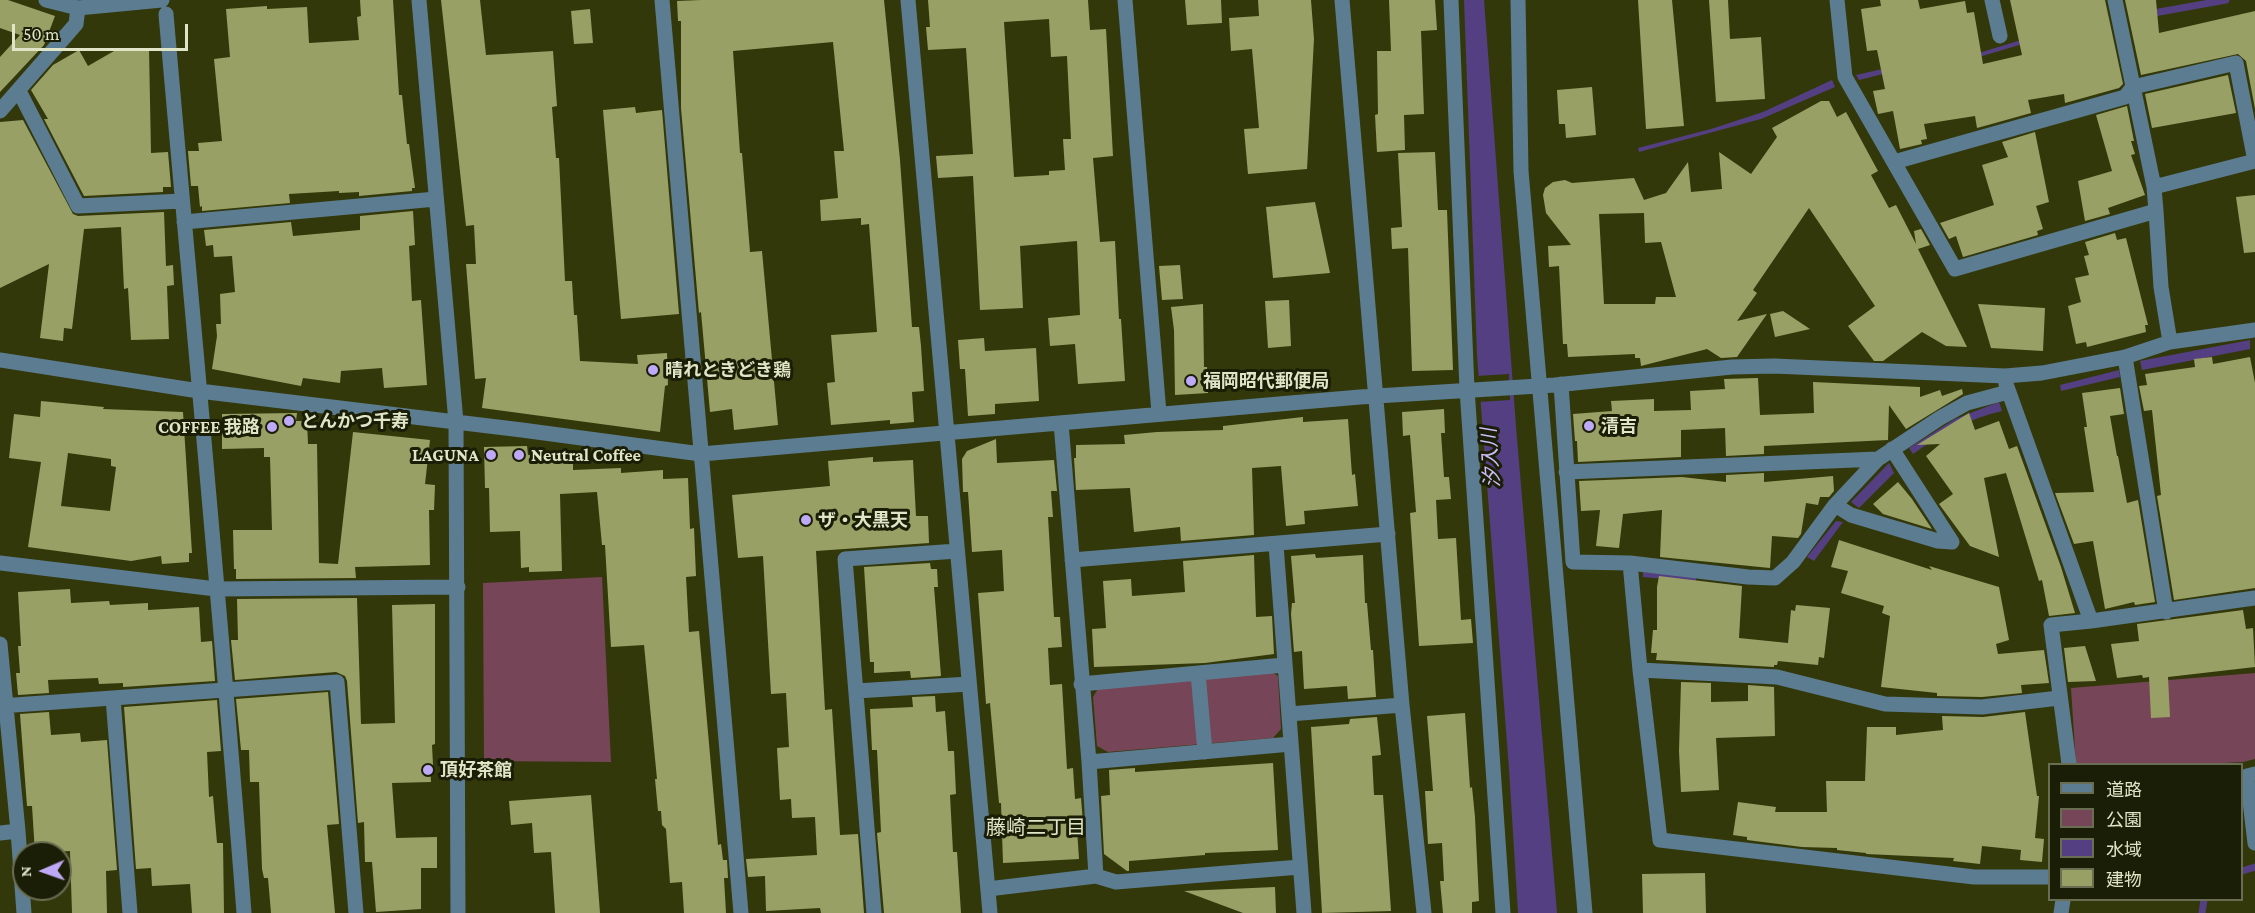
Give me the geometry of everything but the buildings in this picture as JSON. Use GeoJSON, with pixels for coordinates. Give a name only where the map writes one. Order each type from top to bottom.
{"type":"FeatureCollection","features":[{"type":"Feature","properties":{"kind":"street"},"geometry":{"type":"LineString","coordinates":[[418,0],[456,422],[458,913]]}},
{"type":"Feature","properties":{"kind":"street"},"geometry":{"type":"LineString","coordinates":[[662,0],[741,913]]}},
{"type":"Feature","properties":{"kind":"street"},"geometry":{"type":"LineString","coordinates":[[908,0],[990,913]]}},
{"type":"Feature","properties":{"kind":"street"},"geometry":{"type":"LineString","coordinates":[[1125,0],[1159,414]]}},
{"type":"Feature","properties":{"kind":"street"},"geometry":{"type":"LineString","coordinates":[[1342,0],[1402,705],[1424,913]]}},
{"type":"Feature","properties":{"kind":"street"},"geometry":{"type":"LineString","coordinates":[[1451,0],[1467,389],[1503,913]]}},
{"type":"Feature","properties":{"kind":"street"},"geometry":{"type":"LineString","coordinates":[[1518,0],[1521,171],[1585,913]]}},
{"type":"Feature","properties":{"kind":"street"},"geometry":{"type":"LineString","coordinates":[[1837,0],[1845,77],[1955,269],[2156,211]]}},
{"type":"Feature","properties":{"kind":"street"},"geometry":{"type":"LineString","coordinates":[[1992,0],[2000,36]]}},
{"type":"Feature","properties":{"kind":"street"},"geometry":{"type":"LineString","coordinates":[[2115,0],[2154,188],[2161,287],[2170,342]]}},
{"type":"Feature","properties":{"kind":"street"},"geometry":{"type":"LineString","coordinates":[[53,1],[78,8],[164,7],[216,589],[227,688],[244,913]]}},
{"type":"Feature","properties":{"kind":"street"},"geometry":{"type":"LineString","coordinates":[[0,111],[76,24],[78,8]]}},
{"type":"Feature","properties":{"kind":"street"},"geometry":{"type":"LineString","coordinates":[[1894,162],[2125,97],[2133,87],[2236,63],[2255,161],[2154,188]]}},
{"type":"Feature","properties":{"kind":"street"},"geometry":{"type":"LineString","coordinates":[[19,91],[78,206],[182,201]]}},
{"type":"Feature","properties":{"kind":"street"},"geometry":{"type":"LineString","coordinates":[[184,222],[436,199]]}},
{"type":"Feature","properties":{"kind":"street"},"geometry":{"type":"LineString","coordinates":[[0,360],[199,392],[701,454],[1376,396],[1540,386],[1732,367],[1774,366],[2005,376],[2042,372],[2125,357],[2170,342],[2255,330]]}},
{"type":"Feature","properties":{"kind":"street"},"geometry":{"type":"LineString","coordinates":[[2125,357],[2166,612]]}},
{"type":"Feature","properties":{"kind":"street"},"geometry":{"type":"LineString","coordinates":[[2005,376],[2008,392],[2091,621]]}},
{"type":"Feature","properties":{"kind":"street"},"geometry":{"type":"LineString","coordinates":[[1560,384],[1573,562],[1630,564],[1775,578],[1792,562],[1835,505],[1878,459],[1967,403],[2008,392]]}},
{"type":"Feature","properties":{"kind":"street"},"geometry":{"type":"LineString","coordinates":[[1061,423],[1089,762],[1096,876]]}},
{"type":"Feature","properties":{"kind":"street"},"geometry":{"type":"LineString","coordinates":[[1835,505],[1851,515],[1938,541],[1952,542],[1892,449]]}},
{"type":"Feature","properties":{"kind":"street"},"geometry":{"type":"LineString","coordinates":[[1566,472],[1878,459]]}},
{"type":"Feature","properties":{"kind":"street"},"geometry":{"type":"LineString","coordinates":[[1072,560],[1388,534]]}},
{"type":"Feature","properties":{"kind":"street"},"geometry":{"type":"LineString","coordinates":[[1276,545],[1304,913]]}},
{"type":"Feature","properties":{"kind":"street"},"geometry":{"type":"LineString","coordinates":[[874,913],[845,559],[957,551]]}},
{"type":"Feature","properties":{"kind":"street"},"geometry":{"type":"LineString","coordinates":[[0,563],[216,589],[458,587]]}},
{"type":"Feature","properties":{"kind":"street"},"geometry":{"type":"LineString","coordinates":[[1630,564],[1660,840],[1974,877],[2048,878]]}},
{"type":"Feature","properties":{"kind":"street"},"geometry":{"type":"LineString","coordinates":[[2068,763],[2051,625],[2166,612],[2255,598]]}},
{"type":"Feature","properties":{"kind":"street"},"geometry":{"type":"LineString","coordinates":[[0,644],[3,706],[18,831],[24,913]]}},
{"type":"Feature","properties":{"kind":"street"},"geometry":{"type":"LineString","coordinates":[[1082,684],[1284,665]]}},
{"type":"Feature","properties":{"kind":"street"},"geometry":{"type":"LineString","coordinates":[[1640,670],[1777,677],[1885,704],[1982,706],[2059,698]]}},
{"type":"Feature","properties":{"kind":"street"},"geometry":{"type":"LineString","coordinates":[[1198,673],[1205,752]]}},
{"type":"Feature","properties":{"kind":"street"},"geometry":{"type":"LineString","coordinates":[[3,706],[227,688],[337,682],[356,913]]}},
{"type":"Feature","properties":{"kind":"street"},"geometry":{"type":"LineString","coordinates":[[856,691],[969,684]]}},
{"type":"Feature","properties":{"kind":"street"},"geometry":{"type":"LineString","coordinates":[[113,698],[130,913]]}},
{"type":"Feature","properties":{"kind":"street"},"geometry":{"type":"LineString","coordinates":[[1289,714],[1402,705]]}},
{"type":"Feature","properties":{"kind":"street"},"geometry":{"type":"LineString","coordinates":[[1089,762],[1291,744]]}},
{"type":"Feature","properties":{"kind":"street"},"geometry":{"type":"LineString","coordinates":[[2255,774],[2247,776],[2255,843]]}},
{"type":"Feature","properties":{"kind":"street"},"geometry":{"type":"LineString","coordinates":[[0,833],[18,831]]}},
{"type":"Feature","properties":{"kind":"street"},"geometry":{"type":"LineString","coordinates":[[988,889],[1096,876],[1116,882],[1300,867]]}},
{"type":"Feature","properties":{"kind":"green space"},"geometry":{"type":"Polygon","coordinates":[[[602,577],[611,762],[484,761],[483,583],[602,577]]]}},
{"type":"Feature","properties":{"kind":"green space"},"geometry":{"type":"Polygon","coordinates":[[[1272,672],[1278,676],[1281,729],[1273,738],[1108,752],[1097,746],[1093,697],[1099,687],[1272,672]]]}},
{"type":"Feature","properties":{"kind":"green space"},"geometry":{"type":"Polygon","coordinates":[[[2255,673],[2255,759],[2223,763],[2076,763],[2071,688],[2255,673]]]}},
{"type":"Feature","properties":{"kind":"water","name":"汐入川"},"geometry":{"type":"Polygon","coordinates":[[[1464,0],[1484,0],[1516,426],[1557,913],[1518,913],[1477,355],[1464,0]]]}},
{"type":"Feature","properties":{"kind":"water"},"geometry":{"type":"Polygon","coordinates":[[[2034,36],[2036,40],[1969,60],[1927,63],[1859,80],[1856,75],[1927,59],[1969,56],[2034,36]]]}},
{"type":"Feature","properties":{"kind":"water"},"geometry":{"type":"Polygon","coordinates":[[[1832,80],[1835,87],[1761,119],[1639,152],[1638,148],[1711,129],[1763,112],[1832,80]]]}},
{"type":"Feature","properties":{"kind":"water"},"geometry":{"type":"Polygon","coordinates":[[[2250,340],[2250,349],[2142,370],[2140,361],[2250,340]]]}},
{"type":"Feature","properties":{"kind":"water"},"geometry":{"type":"Polygon","coordinates":[[[2119,370],[2120,377],[2061,391],[2060,385],[2119,370]]]}},
{"type":"Feature","properties":{"kind":"water"},"geometry":{"type":"Polygon","coordinates":[[[1999,402],[2002,411],[1955,428],[1913,454],[1909,448],[1955,419],[1999,402]]]}},
{"type":"Feature","properties":{"kind":"water"},"geometry":{"type":"Polygon","coordinates":[[[1889,463],[1894,473],[1859,508],[1851,502],[1889,463]]]}},
{"type":"Feature","properties":{"kind":"water"},"geometry":{"type":"Polygon","coordinates":[[[1836,521],[1843,522],[1814,561],[1807,557],[1836,521]]]}},
{"type":"Feature","properties":{"kind":"water"},"geometry":{"type":"Polygon","coordinates":[[[1643,572],[1696,577],[1696,582],[1643,577],[1643,572]]]}},
{"type":"Feature","properties":{"kind":"pier"},"geometry":{"type":"Polygon","coordinates":[[[1509,374],[1510,400],[1478,402],[1476,376],[1509,374]]]}},
{"type":"Feature","properties":{"kind":"waterway"},"geometry":{"type":"LineString","coordinates":[[2148,14],[2226,0]]}},
{"type":"Feature","properties":{"kind":"waterway"},"geometry":{"type":"LineString","coordinates":[[2243,871],[2255,867]]}},
{"type":"Feature","properties":{"kind":"waterway"},"geometry":{"type":"LineString","coordinates":[[2202,913],[2204,901]]}},
{"type":"Feature","properties":{"kind":"place","name":"晴れときどき鶏"},"geometry":{"type":"Point","coordinates":[653,370]}},
{"type":"Feature","properties":{"kind":"place","name":"福岡昭代郵便局"},"geometry":{"type":"Point","coordinates":[1191,381]}},
{"type":"Feature","properties":{"kind":"place","name":"とんかつ千寿"},"geometry":{"type":"Point","coordinates":[289,421]}},
{"type":"Feature","properties":{"kind":"place","name":"清吉"},"geometry":{"type":"Point","coordinates":[1589,426]}},
{"type":"Feature","properties":{"kind":"place","name":"COFFEE 我路"},"geometry":{"type":"Point","coordinates":[272,427]}},
{"type":"Feature","properties":{"kind":"place","name":"LAGUNA"},"geometry":{"type":"Point","coordinates":[491,455]}},
{"type":"Feature","properties":{"kind":"place","name":"Neutral Coffee"},"geometry":{"type":"Point","coordinates":[519,455]}},
{"type":"Feature","properties":{"kind":"place","name":"ザ・大黒天"},"geometry":{"type":"Point","coordinates":[806,520]}},
{"type":"Feature","properties":{"kind":"place","name":"頂好茶館"},"geometry":{"type":"Point","coordinates":[428,770]}},
{"type":"Feature","properties":{"kind":"district","name":"藤崎二丁目"},"geometry":{"type":"Point","coordinates":[1036,828]}}]}
